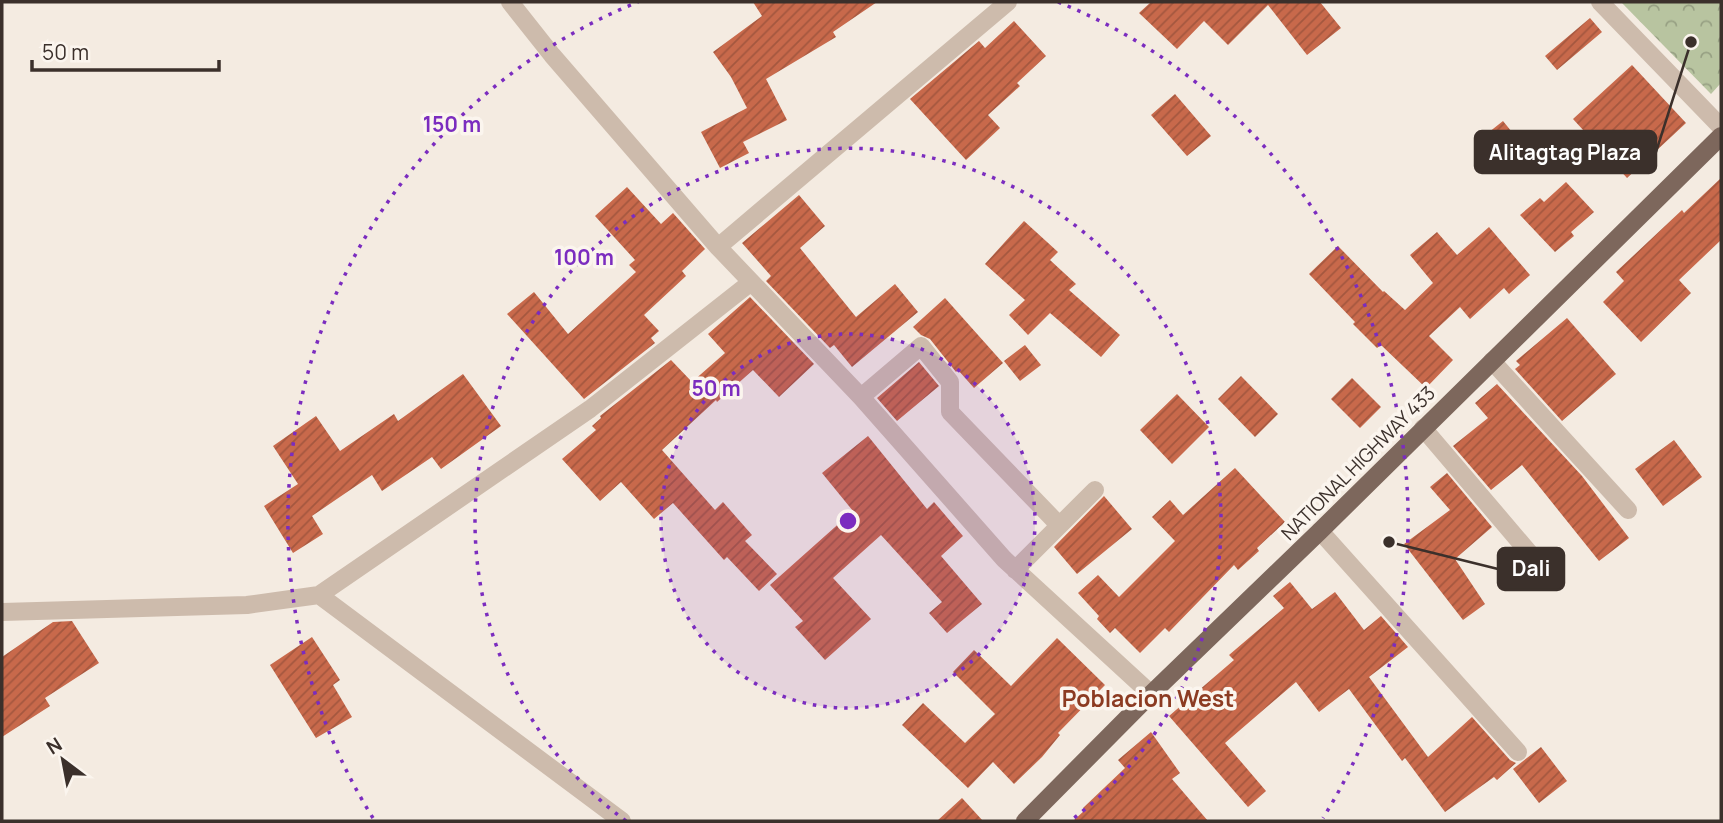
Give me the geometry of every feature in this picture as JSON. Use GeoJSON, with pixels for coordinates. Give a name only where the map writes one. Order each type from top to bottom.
{"type":"FeatureCollection","features":[{"type":"Feature","properties":{"kind":"main road","name":"NATIONAL HIGHWAY 433"},"geometry":{"type":"LineString","coordinates":[[1026,821],[1151,694],[1721,136]]}},
{"type":"Feature","properties":{"kind":"street"},"geometry":{"type":"LineString","coordinates":[[510,2],[552,55],[750,283],[861,397],[1015,570],[1151,694]]}},
{"type":"Feature","properties":{"kind":"street"},"geometry":{"type":"LineString","coordinates":[[718,247],[1008,2]]}},
{"type":"Feature","properties":{"kind":"street"},"geometry":{"type":"LineString","coordinates":[[1600,2],[1721,127]]}},
{"type":"Feature","properties":{"kind":"street"},"geometry":{"type":"LineString","coordinates":[[2,612],[247,606],[318,595],[590,409],[750,283]]}},
{"type":"Feature","properties":{"kind":"street"},"geometry":{"type":"LineString","coordinates":[[861,397],[920,346],[950,382],[950,412],[1058,524]]}},
{"type":"Feature","properties":{"kind":"street"},"geometry":{"type":"LineString","coordinates":[[1492,361],[1628,510]]}},
{"type":"Feature","properties":{"kind":"street"},"geometry":{"type":"LineString","coordinates":[[1423,428],[1543,569]]}},
{"type":"Feature","properties":{"kind":"street"},"geometry":{"type":"LineString","coordinates":[[1015,570],[1058,524],[1095,490]]}},
{"type":"Feature","properties":{"kind":"street"},"geometry":{"type":"LineString","coordinates":[[1320,531],[1518,752]]}},
{"type":"Feature","properties":{"kind":"street"},"geometry":{"type":"LineString","coordinates":[[318,595],[622,821]]}},
{"type":"Feature","properties":{"kind":"green space"},"geometry":{"type":"Polygon","coordinates":[[[1621,2],[1721,2],[1721,83],[1711,94],[1621,2]]]}},
{"type":"Feature","properties":{"kind":"building"},"geometry":{"type":"Polygon","coordinates":[[[753,2],[877,2],[833,32],[836,37],[766,79],[787,120],[743,142],[749,153],[720,168],[701,132],[747,108],[731,77],[713,52],[762,16],[753,2]]]}},
{"type":"Feature","properties":{"kind":"building"},"geometry":{"type":"Polygon","coordinates":[[[1151,2],[1320,2],[1341,28],[1307,55],[1268,5],[1228,45],[1204,21],[1177,49],[1139,13],[1151,2]]]}},
{"type":"Feature","properties":{"kind":"building"},"geometry":{"type":"Polygon","coordinates":[[[1590,18],[1602,32],[1557,70],[1545,56],[1590,18]]]}},
{"type":"Feature","properties":{"kind":"building"},"geometry":{"type":"Polygon","coordinates":[[[1014,21],[1046,56],[1017,83],[1020,86],[988,115],[1000,128],[966,160],[910,99],[979,41],[985,48],[1014,21]]]}},
{"type":"Feature","properties":{"kind":"building"},"geometry":{"type":"Polygon","coordinates":[[[1632,65],[1686,123],[1627,178],[1573,119],[1632,65]]]}},
{"type":"Feature","properties":{"kind":"building"},"geometry":{"type":"Polygon","coordinates":[[[1175,94],[1211,136],[1187,156],[1151,115],[1175,94]]]}},
{"type":"Feature","properties":{"kind":"building"},"geometry":{"type":"Polygon","coordinates":[[[1503,121],[1520,142],[1496,162],[1479,140],[1503,121]]]}},
{"type":"Feature","properties":{"kind":"building"},"geometry":{"type":"Polygon","coordinates":[[[1721,178],[1721,240],[1679,280],[1691,293],[1641,342],[1603,302],[1624,281],[1616,272],[1682,210],[1684,213],[1721,178]]]}},
{"type":"Feature","properties":{"kind":"building"},"geometry":{"type":"Polygon","coordinates":[[[1566,182],[1594,212],[1571,232],[1574,236],[1555,252],[1520,215],[1540,198],[1544,202],[1566,182]]]}},
{"type":"Feature","properties":{"kind":"building"},"geometry":{"type":"Polygon","coordinates":[[[627,187],[661,224],[673,213],[705,249],[682,271],[686,276],[644,315],[659,331],[651,338],[655,343],[584,399],[507,314],[534,292],[568,334],[636,272],[629,265],[635,260],[595,216],[627,187]]]}},
{"type":"Feature","properties":{"kind":"building"},"geometry":{"type":"Polygon","coordinates":[[[799,195],[825,226],[800,248],[856,317],[895,284],[918,312],[852,367],[834,345],[830,348],[766,281],[771,276],[742,243],[799,195]]]}},
{"type":"Feature","properties":{"kind":"building"},"geometry":{"type":"Polygon","coordinates":[[[1024,221],[1058,252],[1050,260],[1076,284],[1069,290],[1120,335],[1101,357],[1050,313],[1028,335],[1009,315],[1025,300],[985,264],[1024,221]]]}},
{"type":"Feature","properties":{"kind":"building"},"geometry":{"type":"Polygon","coordinates":[[[1489,227],[1530,275],[1509,294],[1504,288],[1470,319],[1460,307],[1429,336],[1453,360],[1426,388],[1381,345],[1377,348],[1309,274],[1338,246],[1383,292],[1405,310],[1433,283],[1410,255],[1437,232],[1457,255],[1489,227]]]}},
{"type":"Feature","properties":{"kind":"building"},"geometry":{"type":"Polygon","coordinates":[[[750,297],[814,364],[779,397],[753,370],[662,450],[715,510],[723,502],[752,535],[745,541],[777,574],[759,591],[727,557],[724,560],[673,503],[654,519],[621,482],[600,501],[562,459],[596,430],[592,426],[600,416],[671,360],[692,382],[725,353],[708,334],[750,297]]]}},
{"type":"Feature","properties":{"kind":"building"},"geometry":{"type":"Polygon","coordinates":[[[945,298],[1003,363],[974,388],[958,370],[956,372],[930,339],[913,327],[945,298]]]}},
{"type":"Feature","properties":{"kind":"building"},"geometry":{"type":"Polygon","coordinates":[[[1567,318],[1616,374],[1562,421],[1515,369],[1520,365],[1516,361],[1567,318]]]}},
{"type":"Feature","properties":{"kind":"building"},"geometry":{"type":"Polygon","coordinates":[[[1025,345],[1041,365],[1020,381],[1004,361],[1025,345]]]}},
{"type":"Feature","properties":{"kind":"building"},"geometry":{"type":"Polygon","coordinates":[[[919,362],[939,386],[897,421],[877,398],[919,362]]]}},
{"type":"Feature","properties":{"kind":"building"},"geometry":{"type":"Polygon","coordinates":[[[463,374],[501,426],[441,469],[432,457],[382,491],[372,475],[312,516],[323,534],[293,553],[264,506],[298,484],[273,446],[316,416],[340,451],[394,414],[398,421],[463,374]]]}},
{"type":"Feature","properties":{"kind":"building"},"geometry":{"type":"Polygon","coordinates":[[[1241,376],[1278,414],[1255,437],[1218,399],[1241,376]]]}},
{"type":"Feature","properties":{"kind":"building"},"geometry":{"type":"Polygon","coordinates":[[[1352,378],[1381,407],[1360,428],[1331,399],[1352,378]]]}},
{"type":"Feature","properties":{"kind":"building"},"geometry":{"type":"Polygon","coordinates":[[[1497,384],[1582,476],[1629,538],[1599,561],[1522,465],[1491,490],[1453,446],[1488,418],[1475,403],[1497,384]]]}},
{"type":"Feature","properties":{"kind":"building"},"geometry":{"type":"Polygon","coordinates":[[[1177,394],[1209,427],[1172,464],[1140,430],[1177,394]]]}},
{"type":"Feature","properties":{"kind":"building"},"geometry":{"type":"Polygon","coordinates":[[[868,436],[927,509],[934,502],[963,536],[941,556],[982,604],[947,633],[929,613],[942,602],[881,535],[833,578],[871,619],[825,660],[795,627],[803,621],[770,585],[853,511],[822,473],[868,436]]]}},
{"type":"Feature","properties":{"kind":"building"},"geometry":{"type":"Polygon","coordinates":[[[1674,440],[1702,477],[1663,506],[1635,469],[1674,440]]]}},
{"type":"Feature","properties":{"kind":"building"},"geometry":{"type":"Polygon","coordinates":[[[1235,468],[1285,522],[1238,570],[1234,565],[1169,632],[1165,628],[1140,653],[1115,628],[1110,633],[1078,593],[1098,575],[1119,597],[1175,541],[1152,517],[1170,500],[1183,515],[1235,468]]]}},
{"type":"Feature","properties":{"kind":"building"},"geometry":{"type":"Polygon","coordinates":[[[1447,473],[1492,527],[1455,559],[1485,604],[1463,620],[1404,544],[1450,510],[1430,487],[1447,473]]]}},
{"type":"Feature","properties":{"kind":"building"},"geometry":{"type":"Polygon","coordinates":[[[1104,496],[1132,529],[1077,574],[1054,547],[1104,496]]]}},
{"type":"Feature","properties":{"kind":"building"},"geometry":{"type":"Polygon","coordinates":[[[1290,582],[1312,609],[1335,592],[1364,630],[1381,616],[1408,647],[1369,677],[1428,757],[1472,717],[1510,760],[1516,763],[1497,780],[1494,777],[1445,812],[1405,758],[1402,761],[1349,689],[1319,712],[1296,682],[1225,743],[1266,791],[1248,807],[1169,716],[1234,660],[1229,655],[1284,608],[1273,596],[1290,582]]]}},
{"type":"Feature","properties":{"kind":"building"},"geometry":{"type":"Polygon","coordinates":[[[72,621],[99,663],[45,698],[50,706],[2,737],[2,657],[53,622],[72,621]]]}},
{"type":"Feature","properties":{"kind":"building"},"geometry":{"type":"Polygon","coordinates":[[[312,637],[340,680],[333,685],[352,717],[316,738],[270,665],[312,637]]]}},
{"type":"Feature","properties":{"kind":"building"},"geometry":{"type":"Polygon","coordinates":[[[1057,638],[1105,685],[1058,733],[1060,735],[1042,757],[1014,784],[993,762],[968,788],[902,725],[923,703],[965,743],[995,714],[953,672],[974,650],[1011,686],[1057,638]]]}},
{"type":"Feature","properties":{"kind":"building"},"geometry":{"type":"Polygon","coordinates":[[[1151,732],[1180,773],[1172,779],[1208,821],[1073,821],[1125,768],[1118,760],[1151,732]]]}},
{"type":"Feature","properties":{"kind":"building"},"geometry":{"type":"Polygon","coordinates":[[[1541,747],[1567,781],[1539,803],[1513,769],[1541,747]]]}},
{"type":"Feature","properties":{"kind":"building"},"geometry":{"type":"Polygon","coordinates":[[[962,798],[983,821],[937,821],[962,798]]]}},
{"type":"Feature","properties":{"kind":"place","name":"Alitagtag Plaza"},"geometry":{"type":"Point","coordinates":[1691,42]}},
{"type":"Feature","properties":{"kind":"place","name":"Dali"},"geometry":{"type":"Point","coordinates":[1389,542]}},
{"type":"Feature","properties":{"kind":"district","name":"Poblacion West"},"geometry":{"type":"Point","coordinates":[1148,698]}}]}
